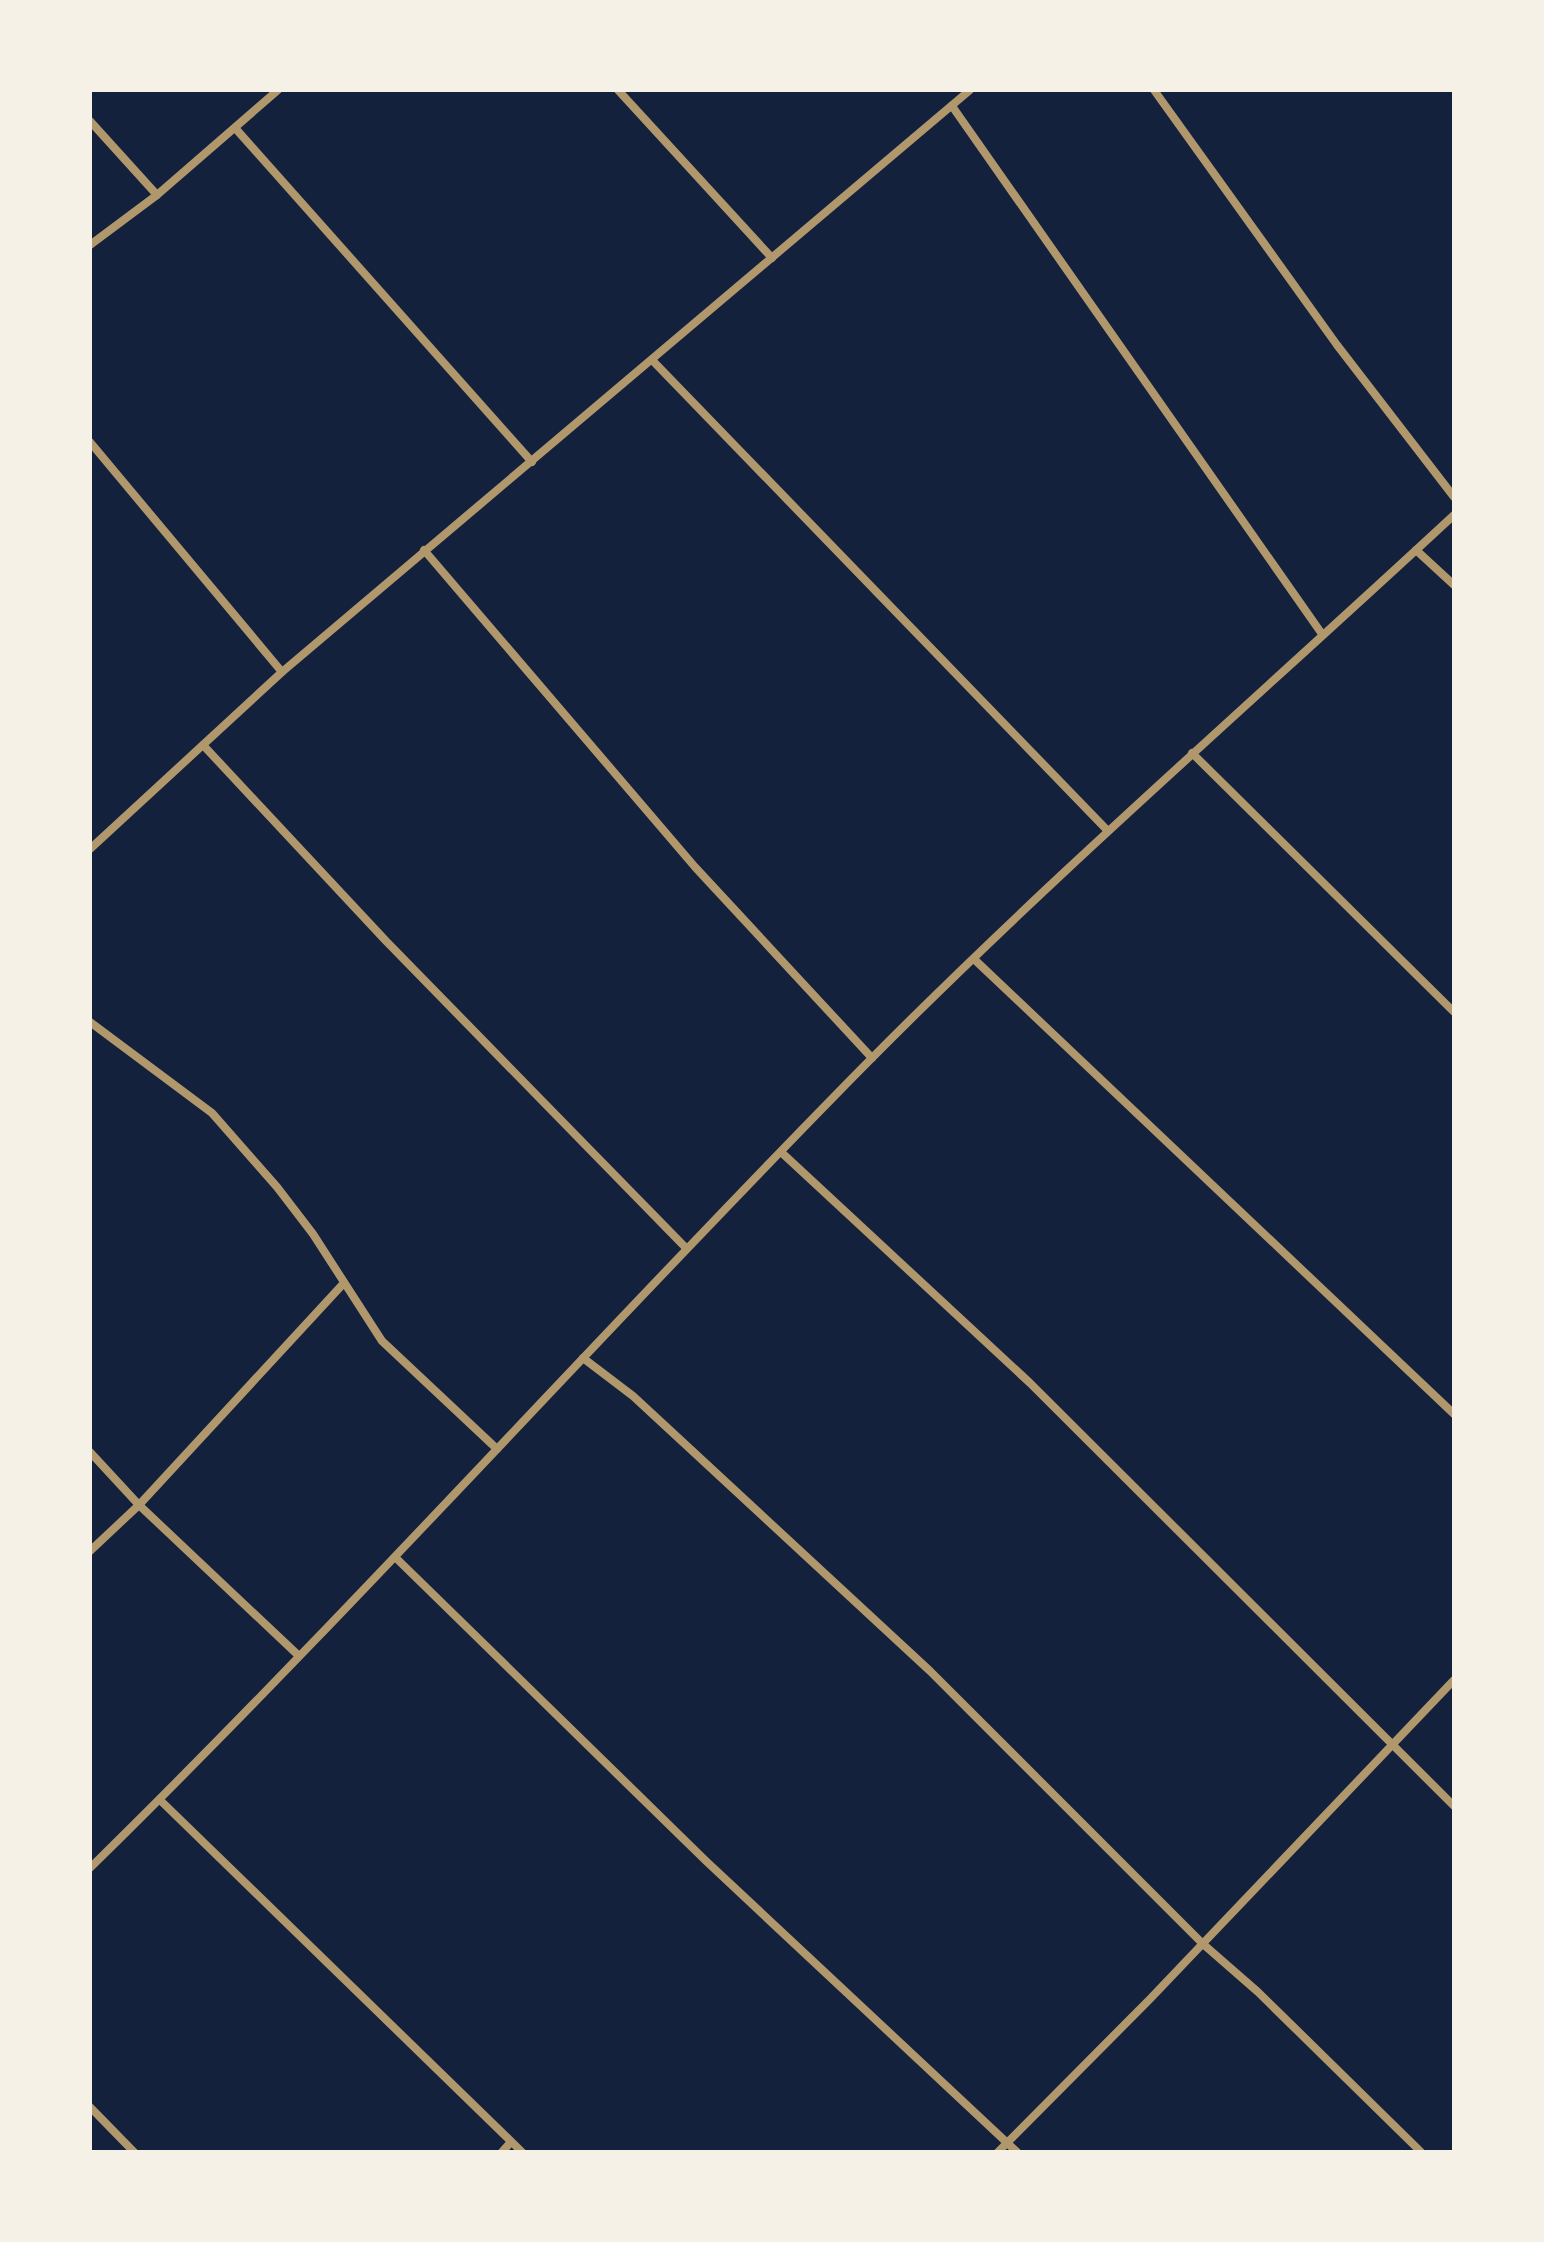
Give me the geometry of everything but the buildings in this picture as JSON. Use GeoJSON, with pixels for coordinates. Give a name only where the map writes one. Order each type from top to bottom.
{"type":"FeatureCollection","features":[{"type":"Feature","properties":{"kind":"street"},"geometry":{"type":"LineString","coordinates":[[90,245],[157,195],[278,90]]}},
{"type":"Feature","properties":{"kind":"street"},"geometry":{"type":"LineString","coordinates":[[618,90],[772,258]]}},
{"type":"Feature","properties":{"kind":"street"},"geometry":{"type":"LineString","coordinates":[[90,849],[282,672],[970,90]]}},
{"type":"Feature","properties":{"kind":"street"},"geometry":{"type":"LineString","coordinates":[[1154,90],[1328,333],[1454,497]]}},
{"type":"Feature","properties":{"kind":"street"},"geometry":{"type":"LineString","coordinates":[[952,106],[1322,634]]}},
{"type":"Feature","properties":{"kind":"street"},"geometry":{"type":"LineString","coordinates":[[90,121],[157,195]]}},
{"type":"Feature","properties":{"kind":"street"},"geometry":{"type":"LineString","coordinates":[[236,129],[532,462]]}},
{"type":"Feature","properties":{"kind":"street"},"geometry":{"type":"LineString","coordinates":[[653,361],[1107,830]]}},
{"type":"Feature","properties":{"kind":"street"},"geometry":{"type":"LineString","coordinates":[[90,442],[282,672]]}},
{"type":"Feature","properties":{"kind":"street"},"geometry":{"type":"LineString","coordinates":[[90,1868],[396,1558],[685,1247],[872,1058],[1107,830],[1454,515]]}},
{"type":"Feature","properties":{"kind":"street"},"geometry":{"type":"LineString","coordinates":[[424,550],[695,867],[872,1058]]}},
{"type":"Feature","properties":{"kind":"street"},"geometry":{"type":"LineString","coordinates":[[1416,550],[1454,585]]}},
{"type":"Feature","properties":{"kind":"street"},"geometry":{"type":"LineString","coordinates":[[203,745],[386,941],[685,1247]]}},
{"type":"Feature","properties":{"kind":"street"},"geometry":{"type":"LineString","coordinates":[[1192,753],[1454,1012]]}},
{"type":"Feature","properties":{"kind":"street"},"geometry":{"type":"LineString","coordinates":[[975,960],[1454,1414]]}},
{"type":"Feature","properties":{"kind":"street"},"geometry":{"type":"LineString","coordinates":[[90,1022],[212,1113],[277,1187],[313,1234],[382,1341],[497,1449]]}},
{"type":"Feature","properties":{"kind":"street"},"geometry":{"type":"LineString","coordinates":[[781,1152],[1030,1383],[1454,1806]]}},
{"type":"Feature","properties":{"kind":"street"},"geometry":{"type":"LineString","coordinates":[[90,1551],[139,1505],[343,1284]]}},
{"type":"Feature","properties":{"kind":"street"},"geometry":{"type":"LineString","coordinates":[[583,1358],[633,1396],[930,1671],[1203,1944],[1258,1992],[1421,2152]]}},
{"type":"Feature","properties":{"kind":"street"},"geometry":{"type":"LineString","coordinates":[[90,1452],[139,1505],[299,1656]]}},
{"type":"Feature","properties":{"kind":"street"},"geometry":{"type":"LineString","coordinates":[[396,1558],[706,1861],[1017,2152]]}},
{"type":"Feature","properties":{"kind":"street"},"geometry":{"type":"LineString","coordinates":[[998,2152],[1203,1944],[1391,1742],[1454,1680]]}},
{"type":"Feature","properties":{"kind":"street"},"geometry":{"type":"LineString","coordinates":[[160,1800],[522,2152]]}},
{"type":"Feature","properties":{"kind":"street"},"geometry":{"type":"LineString","coordinates":[[90,2107],[134,2152]]}},
{"type":"Feature","properties":{"kind":"street"},"geometry":{"type":"LineString","coordinates":[[502,2152],[511,2142]]}}]}
